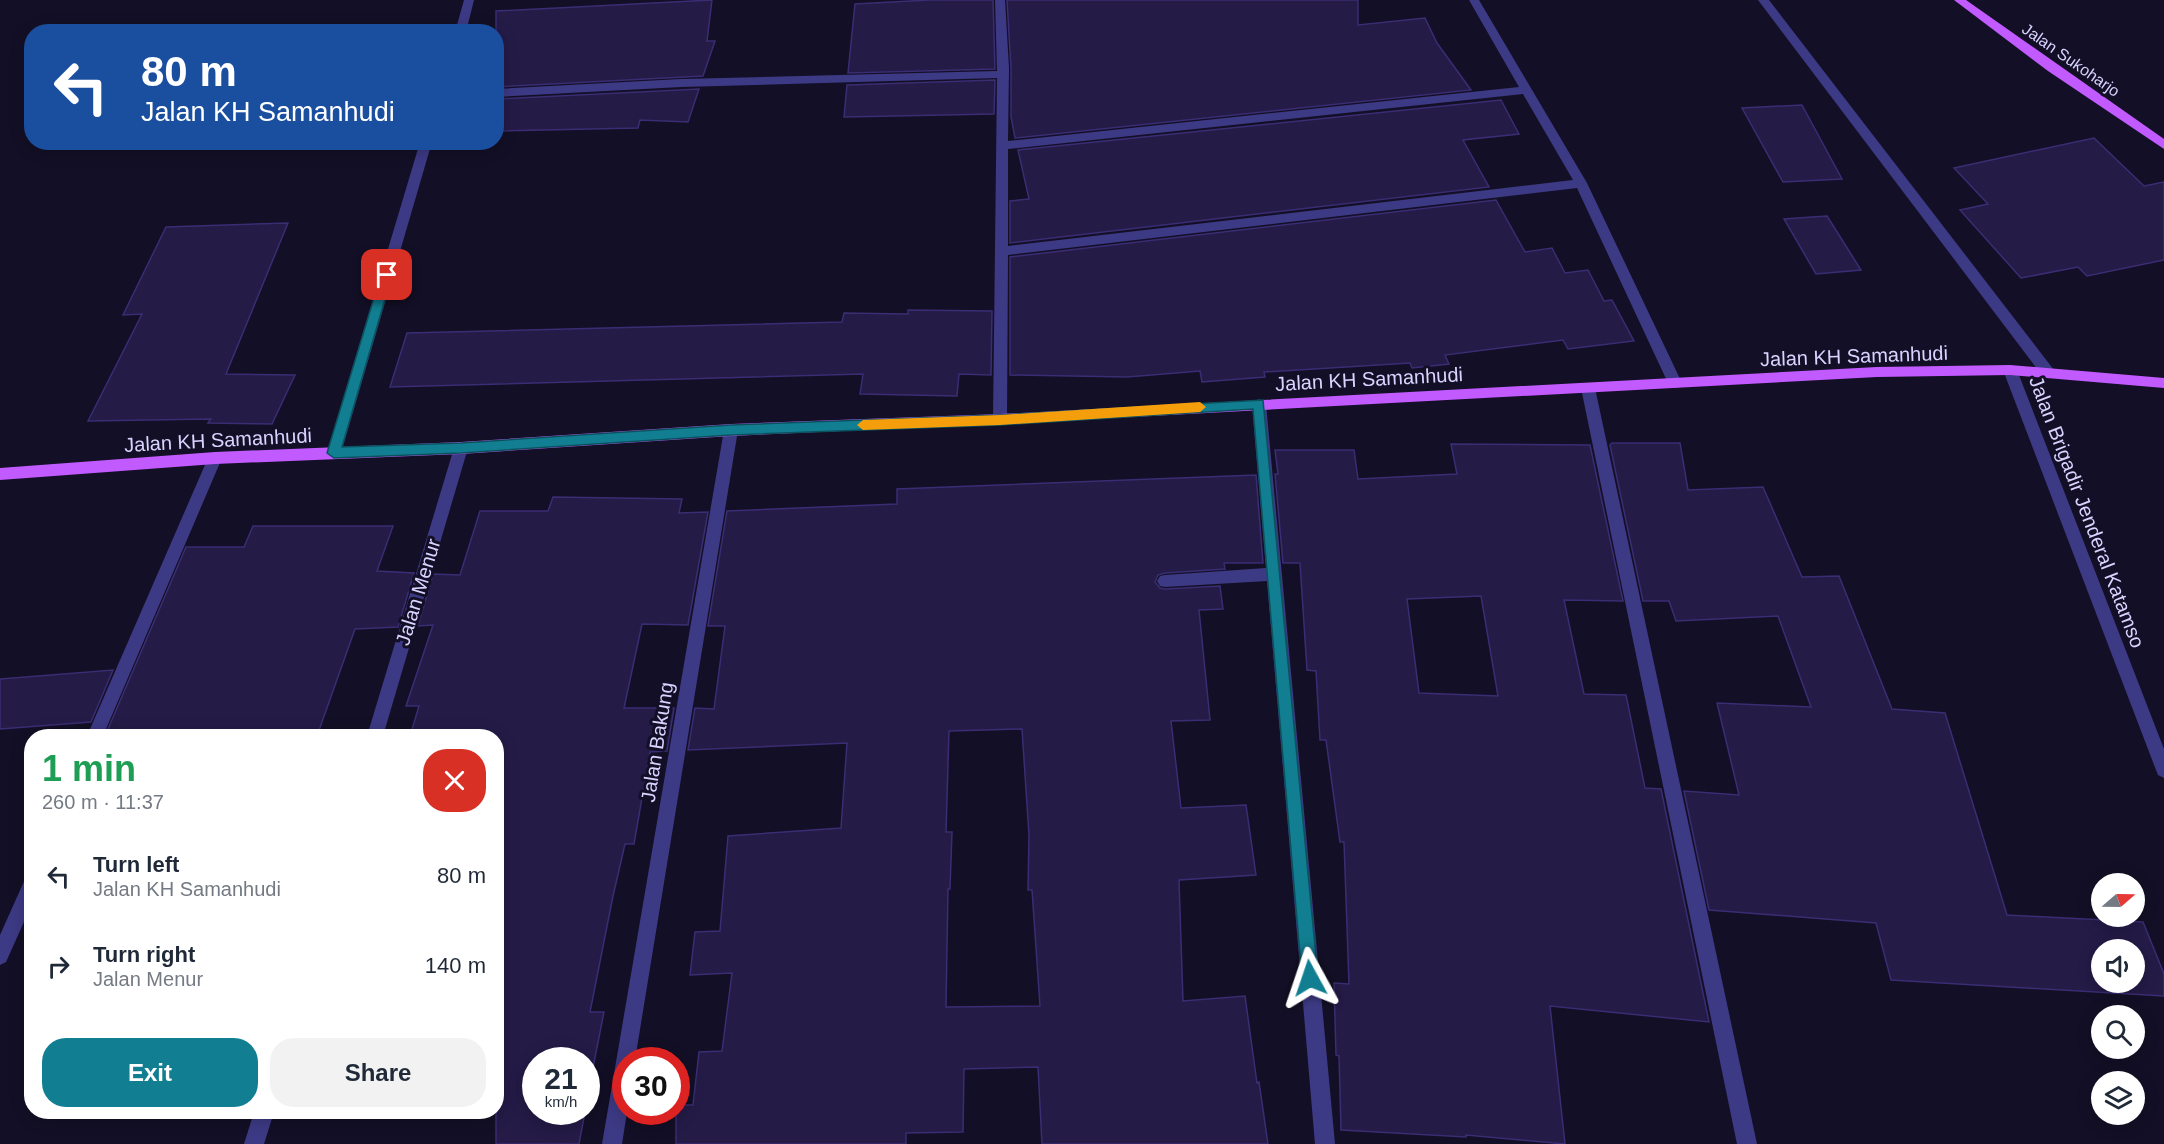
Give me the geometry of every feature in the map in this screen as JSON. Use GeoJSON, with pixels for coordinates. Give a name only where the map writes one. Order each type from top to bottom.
{"type":"FeatureCollection","features":[{"type":"Feature","properties":{"kind":"main road","name":"Jalan Sukoharjo"},"geometry":{"type":"LineString","coordinates":[[1959,0],[2164,145]]}},
{"type":"Feature","properties":{"kind":"main road","name":"Jalan KH Samanhudi"},"geometry":{"type":"LineString","coordinates":[[0,474],[215,458],[461,448],[731,430],[1000,420],[1259,404],[1877,372],[2010,370],[2164,382]]}},
{"type":"Feature","properties":{"kind":"street"},"geometry":{"type":"LineString","coordinates":[[462,24],[469,0]]}},
{"type":"Feature","properties":{"kind":"street"},"geometry":{"type":"LineString","coordinates":[[1000,0],[1003,74],[1000,420]]}},
{"type":"Feature","properties":{"kind":"street"},"geometry":{"type":"LineString","coordinates":[[1474,0],[1581,183],[1675,383]]}},
{"type":"Feature","properties":{"kind":"street"},"geometry":{"type":"LineString","coordinates":[[1763,0],[2049,374]]}},
{"type":"Feature","properties":{"kind":"street"},"geometry":{"type":"LineString","coordinates":[[504,93],[681,83],[1003,74]]}},
{"type":"Feature","properties":{"kind":"street"},"geometry":{"type":"LineString","coordinates":[[1002,146],[1526,90]]}},
{"type":"Feature","properties":{"kind":"street"},"geometry":{"type":"LineString","coordinates":[[334,453],[424,150]]}},
{"type":"Feature","properties":{"kind":"street"},"geometry":{"type":"LineString","coordinates":[[1002,251],[1581,183]]}},
{"type":"Feature","properties":{"kind":"street","name":"Jalan Brigadir Jenderal Katamso"},"geometry":{"type":"LineString","coordinates":[[2010,370],[2164,770]]}},
{"type":"Feature","properties":{"kind":"street"},"geometry":{"type":"LineString","coordinates":[[1588,388],[1747,1144]]}},
{"type":"Feature","properties":{"kind":"street"},"geometry":{"type":"LineString","coordinates":[[1259,404],[1324,1144]]}},
{"type":"Feature","properties":{"kind":"street","name":"Jalan Bakung"},"geometry":{"type":"LineString","coordinates":[[628,1047],[731,430]]}},
{"type":"Feature","properties":{"kind":"street","name":"Jalan Menur"},"geometry":{"type":"LineString","coordinates":[[377,729],[461,448]]}},
{"type":"Feature","properties":{"kind":"street"},"geometry":{"type":"LineString","coordinates":[[98,729],[215,458]]}},
{"type":"Feature","properties":{"kind":"street"},"geometry":{"type":"LineString","coordinates":[[1164,581],[1274,574]]}},
{"type":"Feature","properties":{"kind":"street"},"geometry":{"type":"LineString","coordinates":[[0,956],[24,901]]}},
{"type":"Feature","properties":{"kind":"street"},"geometry":{"type":"LineString","coordinates":[[254,1144],[262,1119]]}},
{"type":"Feature","properties":{"kind":"street"},"geometry":{"type":"LineString","coordinates":[[612,1144],[615,1125]]}},
{"type":"Feature","properties":{"kind":"building"},"geometry":{"type":"Polygon","coordinates":[[[712,0],[707,41],[715,41],[703,76],[504,87],[504,24],[496,24],[496,11],[712,0]]]}},
{"type":"Feature","properties":{"kind":"building"},"geometry":{"type":"Polygon","coordinates":[[[929,0],[993,0],[995,69],[848,73],[855,4],[929,0]]]}},
{"type":"Feature","properties":{"kind":"building"},"geometry":{"type":"Polygon","coordinates":[[[1007,0],[1358,0],[1358,25],[1425,18],[1437,43],[1471,90],[1015,138],[1011,117],[1007,0]]]}},
{"type":"Feature","properties":{"kind":"building"},"geometry":{"type":"Polygon","coordinates":[[[995,80],[994,114],[844,117],[847,85],[995,80]]]}},
{"type":"Feature","properties":{"kind":"building"},"geometry":{"type":"Polygon","coordinates":[[[699,89],[688,122],[640,120],[638,128],[504,131],[504,99],[699,89]]]}},
{"type":"Feature","properties":{"kind":"building"},"geometry":{"type":"Polygon","coordinates":[[[1501,100],[1519,134],[1463,140],[1489,187],[1010,243],[1010,201],[1029,199],[1018,150],[1501,100]]]}},
{"type":"Feature","properties":{"kind":"building"},"geometry":{"type":"Polygon","coordinates":[[[1802,105],[1842,179],[1783,182],[1742,108],[1802,105]]]}},
{"type":"Feature","properties":{"kind":"building"},"geometry":{"type":"Polygon","coordinates":[[[2094,138],[2144,186],[2164,182],[2164,260],[2087,276],[2078,267],[2021,278],[1960,210],[1988,204],[1954,168],[2094,138]]]}},
{"type":"Feature","properties":{"kind":"building"},"geometry":{"type":"Polygon","coordinates":[[[1496,200],[1525,252],[1552,248],[1565,273],[1588,270],[1604,301],[1612,300],[1634,341],[1568,349],[1563,340],[1445,355],[1449,364],[1412,368],[1410,363],[1264,372],[1265,377],[1202,382],[1200,371],[1127,377],[1010,375],[1010,257],[1496,200]]]}},
{"type":"Feature","properties":{"kind":"building"},"geometry":{"type":"Polygon","coordinates":[[[1827,216],[1861,270],[1816,274],[1784,219],[1827,216]]]}},
{"type":"Feature","properties":{"kind":"building"},"geometry":{"type":"Polygon","coordinates":[[[288,223],[226,374],[295,375],[272,424],[208,423],[211,419],[88,421],[142,314],[123,315],[166,227],[288,223]]]}},
{"type":"Feature","properties":{"kind":"building"},"geometry":{"type":"Polygon","coordinates":[[[908,310],[992,311],[991,375],[959,374],[957,396],[860,394],[863,374],[390,387],[407,333],[842,322],[844,313],[908,314],[908,310]]]}},
{"type":"Feature","properties":{"kind":"building"},"geometry":{"type":"Polygon","coordinates":[[[1612,443],[1680,443],[1688,490],[1763,487],[1802,577],[1839,576],[1892,709],[1945,713],[2007,915],[2091,919],[2091,927],[2145,927],[2164,974],[2164,996],[2113,993],[2145,993],[2145,939],[2091,939],[2091,992],[1891,980],[1876,923],[1709,910],[1684,791],[1739,795],[1717,703],[1811,707],[1778,616],[1676,621],[1669,601],[1643,601],[1610,445],[1612,443]]]}},
{"type":"Feature","properties":{"kind":"building"},"geometry":{"type":"Polygon","coordinates":[[[1451,444],[1590,445],[1623,601],[1564,600],[1584,694],[1626,695],[1645,788],[1661,789],[1709,1022],[1550,1006],[1565,1144],[1466,1135],[1466,1137],[1341,1130],[1334,983],[1349,984],[1344,842],[1340,842],[1326,740],[1320,740],[1316,671],[1307,670],[1300,563],[1283,563],[1275,450],[1354,450],[1358,479],[1457,474],[1451,444]],[[1481,596],[1407,599],[1419,693],[1498,696],[1481,596]]]}},
{"type":"Feature","properties":{"kind":"building"},"geometry":{"type":"Polygon","coordinates":[[[1256,475],[1263,563],[1224,563],[1225,569],[1165,573],[1158,575],[1155,582],[1160,588],[1165,589],[1220,586],[1223,609],[1199,610],[1210,720],[1171,721],[1181,808],[1246,805],[1256,875],[1179,880],[1183,1001],[1245,996],[1268,1144],[1042,1144],[1038,1067],[964,1069],[963,1132],[906,1133],[906,1144],[676,1144],[676,1125],[690,1125],[690,1105],[693,1105],[699,1052],[722,1051],[732,973],[690,975],[695,932],[720,931],[728,836],[841,828],[847,743],[688,750],[695,708],[714,709],[725,626],[708,626],[727,511],[897,504],[897,489],[1256,475]],[[1022,729],[949,731],[946,832],[952,832],[950,889],[948,889],[946,1007],[1040,1006],[1032,890],[1028,890],[1029,835],[1022,729]]]}},
{"type":"Feature","properties":{"kind":"building"},"geometry":{"type":"Polygon","coordinates":[[[553,497],[682,499],[679,513],[708,512],[688,625],[642,624],[624,708],[674,708],[667,751],[650,752],[634,844],[625,844],[613,896],[590,1012],[604,1012],[597,1047],[522,1047],[522,1125],[583,1125],[579,1144],[496,1144],[496,1119],[504,1119],[504,729],[412,729],[419,706],[406,706],[433,625],[418,626],[433,574],[460,575],[480,511],[548,511],[553,497]]]}},
{"type":"Feature","properties":{"kind":"building"},"geometry":{"type":"Polygon","coordinates":[[[253,526],[393,526],[377,571],[414,573],[398,627],[355,629],[319,729],[108,729],[186,547],[244,547],[253,526]]]}},
{"type":"Feature","properties":{"kind":"building"},"geometry":{"type":"Polygon","coordinates":[[[113,670],[91,722],[0,729],[0,679],[113,670]]]}},
{"type":"Feature","properties":{"kind":"slow traffic"},"geometry":{"type":"LineString","coordinates":[[863,425],[1000,420],[1200,407]]}},
{"type":"Feature","properties":{"kind":"route"},"geometry":{"type":"LineString","coordinates":[[387,275],[334,453],[461,448],[731,430],[1000,420],[1259,404],[1310,978]]}}]}
